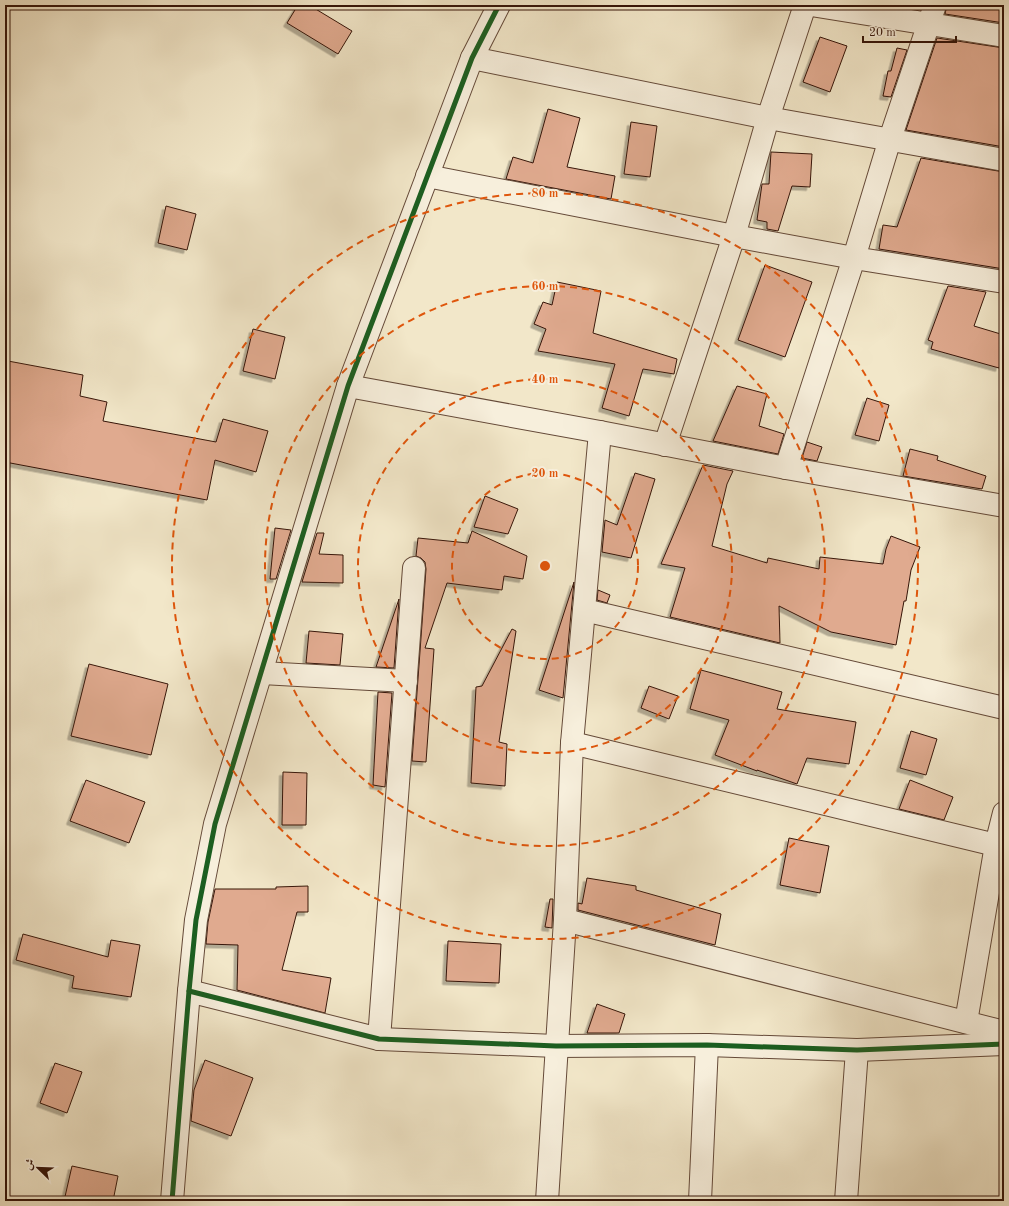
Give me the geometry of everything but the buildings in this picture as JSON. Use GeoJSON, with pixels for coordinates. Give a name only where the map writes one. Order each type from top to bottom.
{"type":"FeatureCollection","features":[{"type":"Feature","properties":{"kind":"street"},"geometry":{"type":"LineString","coordinates":[[172,1201],[196,920],[215,824],[348,386],[472,58],[499,5]]}},
{"type":"Feature","properties":{"kind":"street"},"geometry":{"type":"LineString","coordinates":[[665,445],[734,236],[768,118],[805,5]]}},
{"type":"Feature","properties":{"kind":"street"},"geometry":{"type":"LineString","coordinates":[[811,5],[932,15],[1004,36]]}},
{"type":"Feature","properties":{"kind":"street"},"geometry":{"type":"LineString","coordinates":[[786,468],[854,258],[890,139],[932,15]]}},
{"type":"Feature","properties":{"kind":"street"},"geometry":{"type":"LineString","coordinates":[[472,58],[768,118],[1004,160]]}},
{"type":"Feature","properties":{"kind":"street"},"geometry":{"type":"LineString","coordinates":[[427,176],[734,236],[854,258],[1004,282]]}},
{"type":"Feature","properties":{"kind":"street"},"geometry":{"type":"LineString","coordinates":[[348,386],[786,468],[1004,506]]}},
{"type":"Feature","properties":{"kind":"street"},"geometry":{"type":"LineString","coordinates":[[547,1201],[565,920],[572,743],[600,432]]}},
{"type":"Feature","properties":{"kind":"street"},"geometry":{"type":"LineString","coordinates":[[379,1039],[414,568]]}},
{"type":"Feature","properties":{"kind":"street"},"geometry":{"type":"LineString","coordinates":[[584,610],[1004,708]]}},
{"type":"Feature","properties":{"kind":"street"},"geometry":{"type":"LineString","coordinates":[[262,673],[406,681]]}},
{"type":"Feature","properties":{"kind":"street"},"geometry":{"type":"LineString","coordinates":[[572,743],[1000,846]]}},
{"type":"Feature","properties":{"kind":"street"},"geometry":{"type":"LineString","coordinates":[[966,1022],[1000,846],[1004,813]]}},
{"type":"Feature","properties":{"kind":"street"},"geometry":{"type":"LineString","coordinates":[[565,920],[1004,1032]]}},
{"type":"Feature","properties":{"kind":"street"},"geometry":{"type":"LineString","coordinates":[[189,991],[379,1039],[556,1046],[707,1045],[857,1050],[1004,1044]]}},
{"type":"Feature","properties":{"kind":"street"},"geometry":{"type":"LineString","coordinates":[[700,1201],[707,1045]]}},
{"type":"Feature","properties":{"kind":"street"},"geometry":{"type":"LineString","coordinates":[[846,1201],[857,1050]]}},
{"type":"Feature","properties":{"kind":"cycle path"},"geometry":{"type":"LineString","coordinates":[[172,1201],[196,920],[215,824],[348,386],[472,58],[499,5]]}},
{"type":"Feature","properties":{"kind":"cycle path"},"geometry":{"type":"LineString","coordinates":[[189,991],[379,1039],[556,1046],[707,1045],[857,1050],[1004,1044]]}}]}
